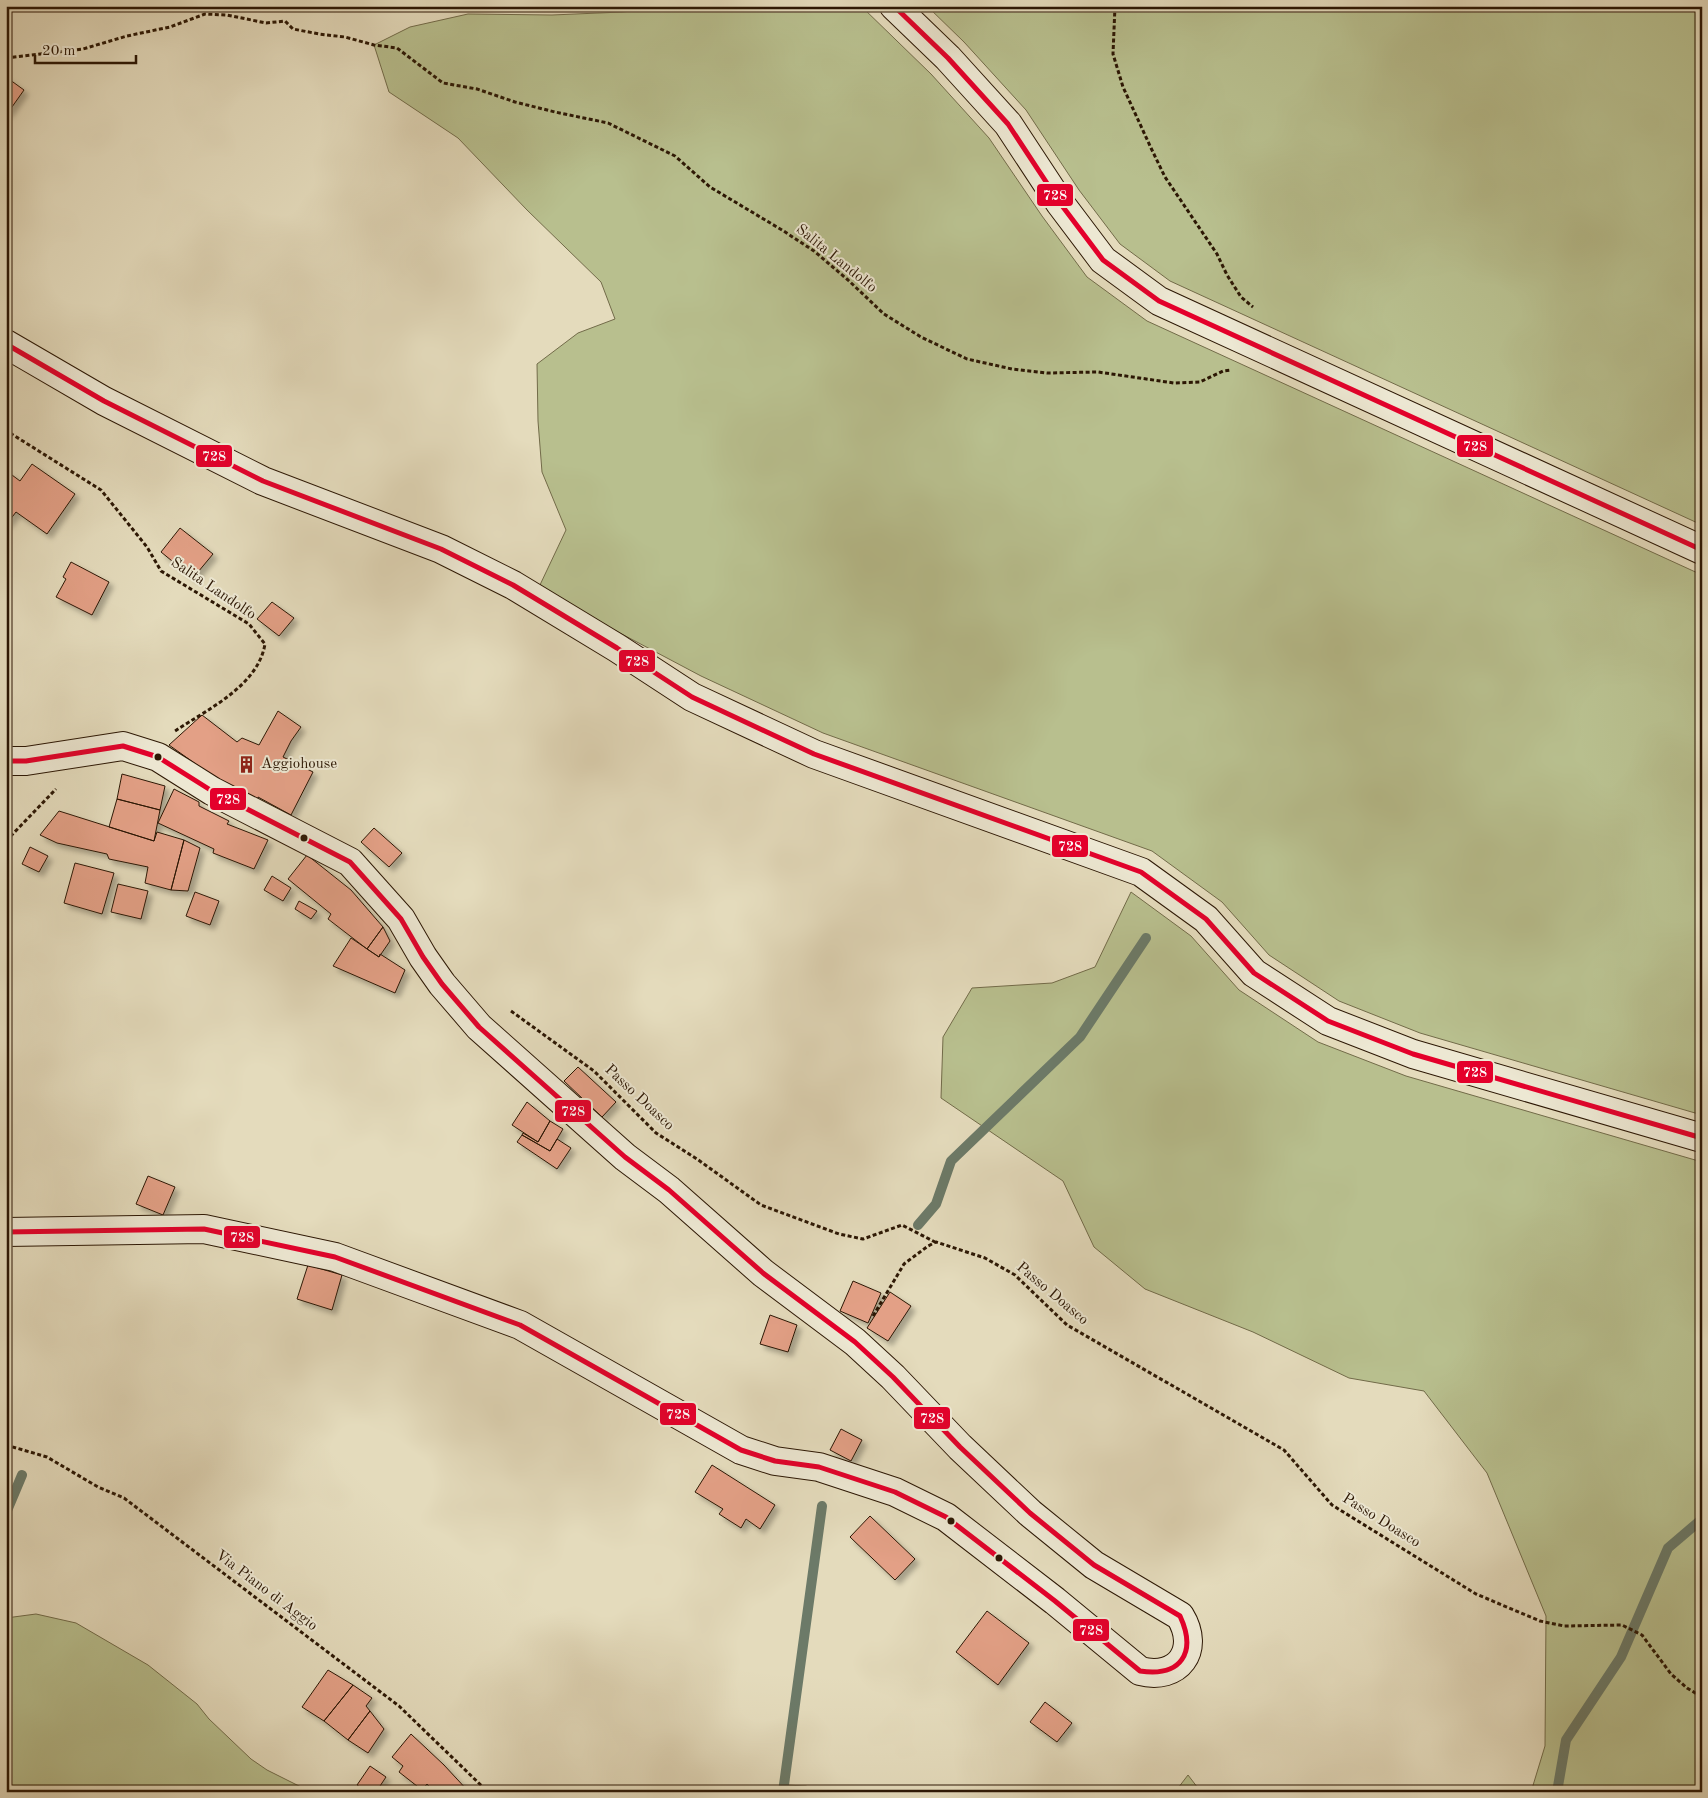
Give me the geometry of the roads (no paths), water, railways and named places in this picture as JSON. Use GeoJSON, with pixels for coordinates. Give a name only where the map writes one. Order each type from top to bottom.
{"type":"FeatureCollection","features":[{"type":"Feature","properties":{"kind":"main road"},"geometry":{"type":"LineString","coordinates":[[894,6],[948,58],[1008,124],[1060,203],[1103,260],[1159,301],[1702,550]]}},
{"type":"Feature","properties":{"kind":"main road"},"geometry":{"type":"LineString","coordinates":[[6,344],[104,402],[264,481],[441,548],[513,585],[617,648],[692,697],[814,754],[1141,872],[1206,919],[1254,972],[1328,1021],[1413,1054],[1702,1138]]}},
{"type":"Feature","properties":{"kind":"main road"},"geometry":{"type":"LineString","coordinates":[[6,761],[26,761],[123,746],[158,757],[212,791],[350,862],[401,919],[423,957],[442,984],[479,1028],[625,1157],[669,1190],[763,1273],[855,1342],[1030,1514],[1094,1564],[1180,1616],[1187,1626],[1188,1650],[1174,1668],[1162,1673],[1151,1674],[1140,1670],[1055,1601],[946,1517],[895,1492],[819,1467],[775,1461],[741,1450],[520,1325],[335,1257],[204,1229],[6,1232]]}},
{"type":"Feature","properties":{"kind":"waterway"},"geometry":{"type":"LineString","coordinates":[[918,1225],[936,1204],[951,1161],[1080,1037],[1146,938]]}},
{"type":"Feature","properties":{"kind":"waterway"},"geometry":{"type":"LineString","coordinates":[[6,1513],[22,1475]]}},
{"type":"Feature","properties":{"kind":"waterway"},"geometry":{"type":"LineString","coordinates":[[783,1792],[822,1506]]}},
{"type":"Feature","properties":{"kind":"waterway"},"geometry":{"type":"LineString","coordinates":[[1557,1792],[1566,1740],[1621,1657],[1668,1548],[1702,1519]]}},
{"type":"Feature","properties":{"kind":"place","name":"Aggiohouse"},"geometry":{"type":"Point","coordinates":[247,764]}}]}
